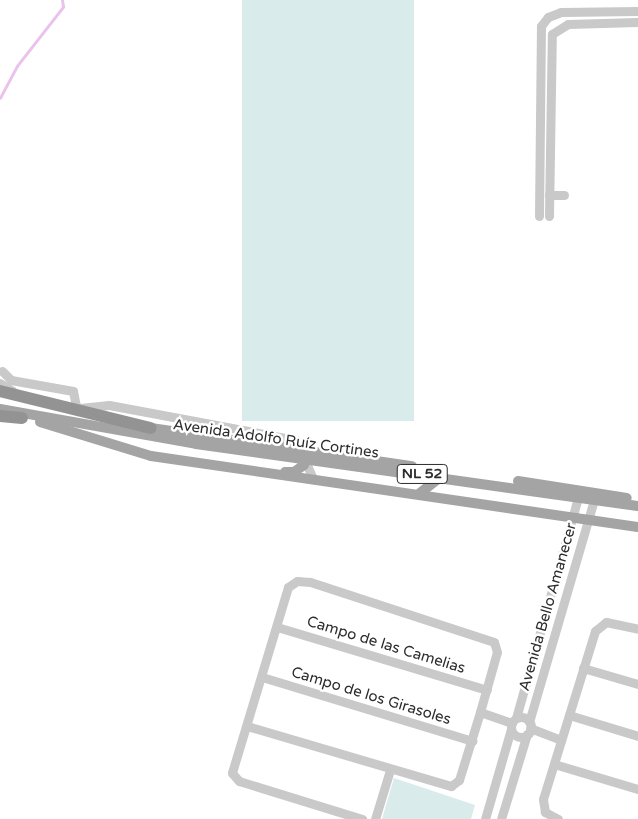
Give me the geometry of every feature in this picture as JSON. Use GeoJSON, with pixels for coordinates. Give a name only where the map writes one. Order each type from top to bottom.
{"type":"FeatureCollection","features":[{"type":"Feature","properties":{"kind":"highway"},"geometry":{"type":"LineString","coordinates":[[0,391],[151,428]]}},
{"type":"Feature","properties":{"kind":"highway"},"geometry":{"type":"LineString","coordinates":[[0,416],[22,418]]}},
{"type":"Feature","properties":{"kind":"main road","name":"Avenida Adolfo Ruíz Cortines"},"geometry":{"type":"LineString","coordinates":[[0,403],[195,435],[278,445],[303,455]]}},
{"type":"Feature","properties":{"kind":"main road","name":"Avenida Adolfo Ruíz Cortines"},"geometry":{"type":"LineString","coordinates":[[0,409],[102,430],[589,494],[638,506]]}},
{"type":"Feature","properties":{"kind":"main road"},"geometry":{"type":"LineString","coordinates":[[22,418],[74,430],[132,452],[237,469],[420,493],[638,527]]}},
{"type":"Feature","properties":{"kind":"main road"},"geometry":{"type":"LineString","coordinates":[[237,469],[294,472],[304,465],[303,455],[638,500]]}},
{"type":"Feature","properties":{"kind":"main road"},"geometry":{"type":"LineString","coordinates":[[420,493],[442,476]]}},
{"type":"Feature","properties":{"kind":"street"},"geometry":{"type":"LineString","coordinates":[[539,216],[541,26],[548,17],[561,12],[638,11]]}},
{"type":"Feature","properties":{"kind":"street"},"geometry":{"type":"LineString","coordinates":[[549,216],[552,34],[568,24],[638,22]]}},
{"type":"Feature","properties":{"kind":"street"},"geometry":{"type":"LineString","coordinates":[[549,195],[564,194]]}},
{"type":"Feature","properties":{"kind":"street"},"geometry":{"type":"LineString","coordinates":[[2,371],[11,380],[73,391],[76,407],[87,410],[102,404],[296,440],[313,479]]}},
{"type":"Feature","properties":{"kind":"street"},"geometry":{"type":"LineString","coordinates":[[0,382],[18,395]]}},
{"type":"Feature","properties":{"kind":"street","name":"Avenida Bello Amanecer"},"geometry":{"type":"LineString","coordinates":[[485,819],[574,517],[589,494]]}},
{"type":"Feature","properties":{"kind":"street","name":"Avenida Bello Amanecer"},"geometry":{"type":"LineString","coordinates":[[501,819],[588,520],[589,494]]}},
{"type":"Feature","properties":{"kind":"street"},"geometry":{"type":"LineString","coordinates":[[247,726],[444,786],[455,784],[472,740],[487,690],[497,644],[482,637],[310,582],[297,581],[288,587],[247,726],[232,767],[235,778],[362,819]]}},
{"type":"Feature","properties":{"kind":"street"},"geometry":{"type":"LineString","coordinates":[[551,593],[565,597]]}},
{"type":"Feature","properties":{"kind":"street"},"geometry":{"type":"LineString","coordinates":[[545,614],[558,619]]}},
{"type":"Feature","properties":{"kind":"street"},"geometry":{"type":"LineString","coordinates":[[558,819],[545,812],[543,799],[598,625],[615,622],[638,629]]}},
{"type":"Feature","properties":{"kind":"street","name":"Campo de las Camelias"},"geometry":{"type":"LineString","coordinates":[[277,627],[487,690]]}},
{"type":"Feature","properties":{"kind":"street"},"geometry":{"type":"LineString","coordinates":[[583,668],[638,684]]}},
{"type":"Feature","properties":{"kind":"street","name":"Campo de los Girasoles"},"geometry":{"type":"LineString","coordinates":[[262,677],[472,740]]}},
{"type":"Feature","properties":{"kind":"street"},"geometry":{"type":"LineString","coordinates":[[480,712],[513,723],[520,736],[529,728]]}},
{"type":"Feature","properties":{"kind":"street"},"geometry":{"type":"LineString","coordinates":[[569,715],[638,736]]}},
{"type":"Feature","properties":{"kind":"street"},"geometry":{"type":"LineString","coordinates":[[513,723],[523,717],[529,728],[561,740]]}},
{"type":"Feature","properties":{"kind":"street"},"geometry":{"type":"LineString","coordinates":[[554,764],[638,789]]}},
{"type":"Feature","properties":{"kind":"street"},"geometry":{"type":"LineString","coordinates":[[375,819],[390,770]]}},
{"type":"Feature","properties":{"kind":"shaded area"},"geometry":{"type":"Polygon","coordinates":[[[242,0],[414,0],[414,421],[242,421],[242,0]]]}},
{"type":"Feature","properties":{"kind":"shaded area"},"geometry":{"type":"Polygon","coordinates":[[[394,778],[475,805],[471,819],[382,819],[394,778]]]}},
{"type":"Feature","properties":{"kind":"waterway"},"geometry":{"type":"LineString","coordinates":[[0,98],[17,66],[63,7],[62,0]]}}]}
